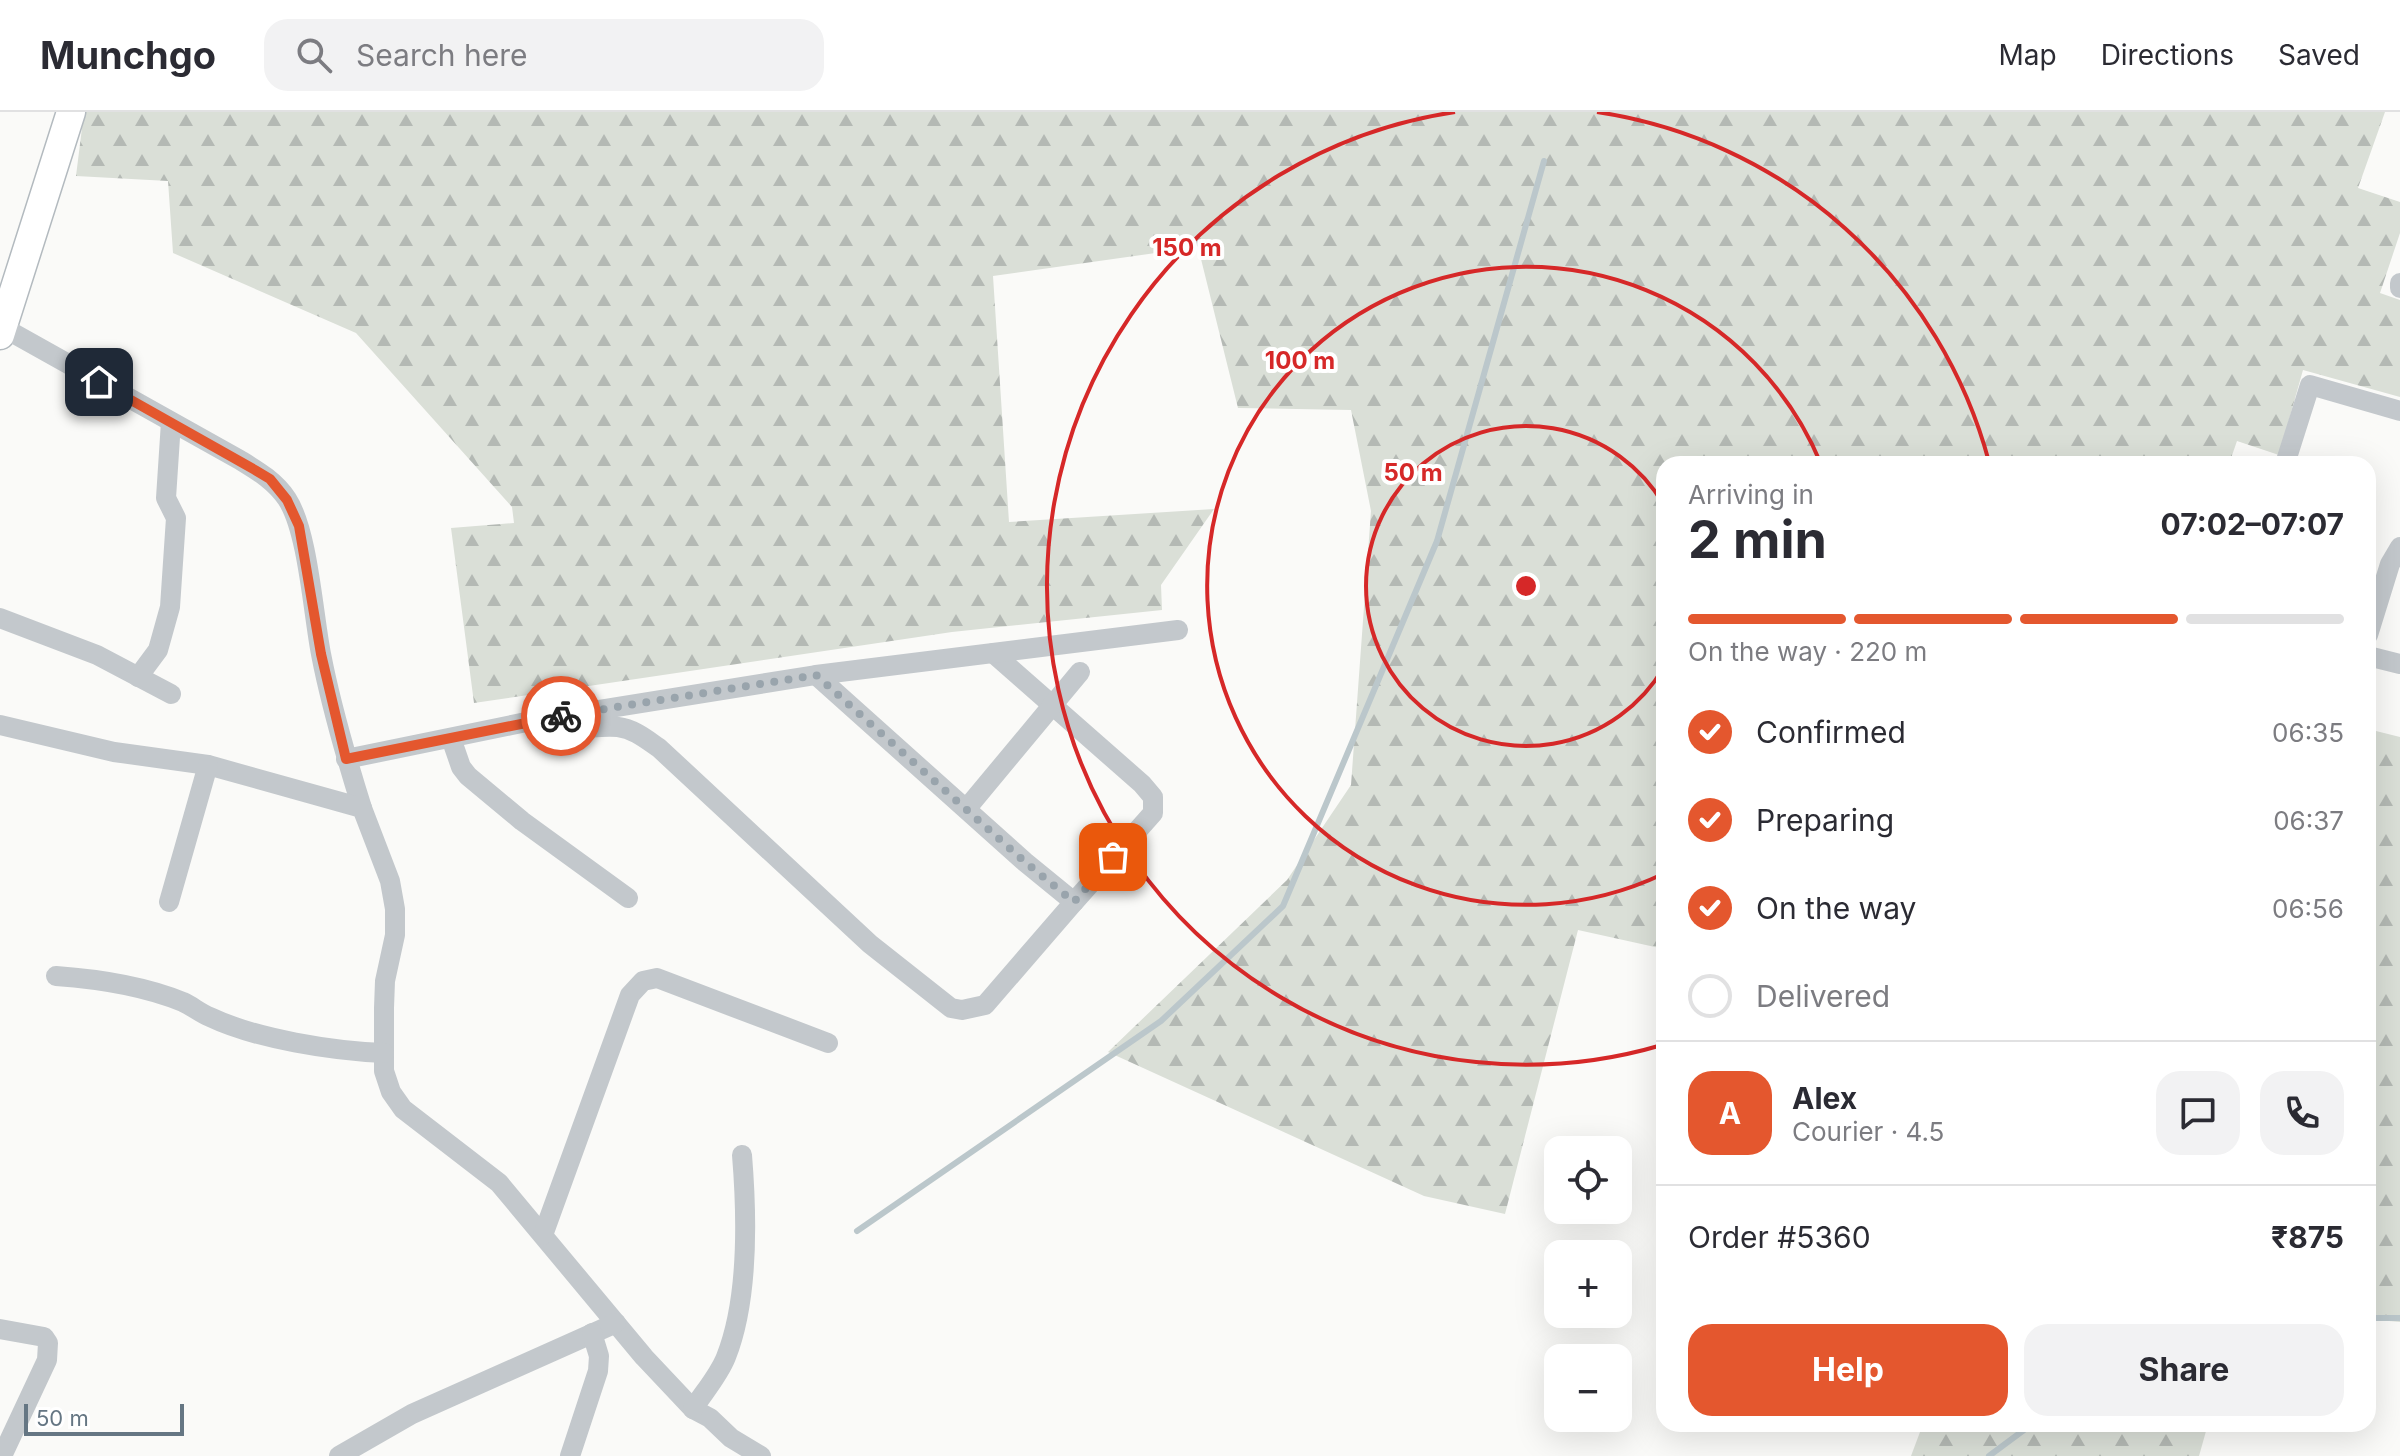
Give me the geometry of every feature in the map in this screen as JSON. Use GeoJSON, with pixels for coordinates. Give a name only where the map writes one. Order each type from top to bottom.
{"type":"FeatureCollection","features":[{"type":"Feature","properties":{"kind":"main road"},"geometry":{"type":"LineString","coordinates":[[3,323],[71,112]]}},
{"type":"Feature","properties":{"kind":"street"},"geometry":{"type":"LineString","coordinates":[[3,323],[270,479],[287,500],[299,526],[321,654],[346,759],[390,881],[395,909],[395,935],[385,981],[384,1071],[391,1092],[403,1109],[499,1183],[616,1323],[693,1409],[710,1418],[729,1447],[761,1456]]}},
{"type":"Feature","properties":{"kind":"street"},"geometry":{"type":"LineString","coordinates":[[2288,456],[2310,385],[2400,411]]}},
{"type":"Feature","properties":{"kind":"street"},"geometry":{"type":"LineString","coordinates":[[138,677],[158,650],[170,607],[176,518],[166,498],[171,422]]}},
{"type":"Feature","properties":{"kind":"street"},"geometry":{"type":"LineString","coordinates":[[2376,609],[2390,564],[2400,547]]}},
{"type":"Feature","properties":{"kind":"street"},"geometry":{"type":"LineString","coordinates":[[0,618],[97,655],[171,694]]}},
{"type":"Feature","properties":{"kind":"street"},"geometry":{"type":"LineString","coordinates":[[346,759],[536,720],[816,675],[1178,630]]}},
{"type":"Feature","properties":{"kind":"street"},"geometry":{"type":"LineString","coordinates":[[536,720],[561,729],[619,727],[635,732],[659,748],[870,944],[951,1008],[962,1010],[985,1005],[1153,813],[1155,803],[1142,784],[993,653]]}},
{"type":"Feature","properties":{"kind":"street"},"geometry":{"type":"LineString","coordinates":[[2376,658],[2400,664]]}},
{"type":"Feature","properties":{"kind":"street"},"geometry":{"type":"LineString","coordinates":[[967,808],[1080,672]]}},
{"type":"Feature","properties":{"kind":"street"},"geometry":{"type":"LineString","coordinates":[[816,675],[1074,902]]}},
{"type":"Feature","properties":{"kind":"street"},"geometry":{"type":"LineString","coordinates":[[0,725],[114,752],[208,765],[362,808]]}},
{"type":"Feature","properties":{"kind":"street"},"geometry":{"type":"LineString","coordinates":[[451,738],[461,767],[468,776],[522,821],[628,898]]}},
{"type":"Feature","properties":{"kind":"street"},"geometry":{"type":"LineString","coordinates":[[169,902],[208,765]]}},
{"type":"Feature","properties":{"kind":"street"},"geometry":{"type":"LineString","coordinates":[[56,976],[82,977],[158,993],[209,1017],[274,1038],[353,1052],[384,1053]]}},
{"type":"Feature","properties":{"kind":"street"},"geometry":{"type":"LineString","coordinates":[[543,1235],[630,995],[643,981],[657,978],[828,1043]]}},
{"type":"Feature","properties":{"kind":"street"},"geometry":{"type":"LineString","coordinates":[[693,1409],[725,1358],[737,1317],[744,1236],[742,1155]]}},
{"type":"Feature","properties":{"kind":"street"},"geometry":{"type":"LineString","coordinates":[[344,1455],[412,1414],[616,1323]]}},
{"type":"Feature","properties":{"kind":"street"},"geometry":{"type":"LineString","coordinates":[[0,1329],[44,1337],[48,1348],[47,1360],[2,1456]]}},
{"type":"Feature","properties":{"kind":"street"},"geometry":{"type":"LineString","coordinates":[[570,1456],[598,1371],[599,1356],[592,1333]]}},
{"type":"Feature","properties":{"kind":"green space"},"geometry":{"type":"Polygon","coordinates":[[[84,112],[2385,112],[2358,188],[2400,202],[2400,233],[2380,293],[2400,300],[2400,397],[2303,370],[2279,455],[2237,441],[2232,456],[1656,456],[1656,947],[1578,930],[1505,1214],[1424,1196],[1108,1052],[1287,880],[1351,785],[1371,511],[1351,410],[1238,408],[1198,247],[993,276],[1009,522],[1214,509],[1161,585],[1162,610],[952,632],[474,703],[451,528],[514,523],[512,507],[356,333],[173,253],[168,181],[76,176],[84,112]]]}},
{"type":"Feature","properties":{"kind":"green space"},"geometry":{"type":"Polygon","coordinates":[[[2376,731],[2400,737],[2400,1322],[2376,1320],[2376,731]]]}},
{"type":"Feature","properties":{"kind":"green space"},"geometry":{"type":"Polygon","coordinates":[[[1920,1432],[2206,1432],[2199,1456],[1911,1456],[1920,1432]]]}},
{"type":"Feature","properties":{"kind":"waterway"},"geometry":{"type":"LineString","coordinates":[[857,1231],[1161,1021],[1283,906],[1437,541],[1544,161]]}},
{"type":"Feature","properties":{"kind":"waterway"},"geometry":{"type":"LineString","coordinates":[[2376,1318],[2400,1318]]}},
{"type":"Feature","properties":{"kind":"waterway"},"geometry":{"type":"LineString","coordinates":[[1989,1456],[2021,1432]]}},
{"type":"Feature","properties":{"kind":"way so far"},"geometry":{"type":"LineString","coordinates":[[561,716],[816,675],[1074,902],[1113,857]]}},
{"type":"Feature","properties":{"kind":"route"},"geometry":{"type":"LineString","coordinates":[[99,382],[240,460],[270,479],[287,500],[299,526],[321,654],[346,759],[561,716]]}}]}
